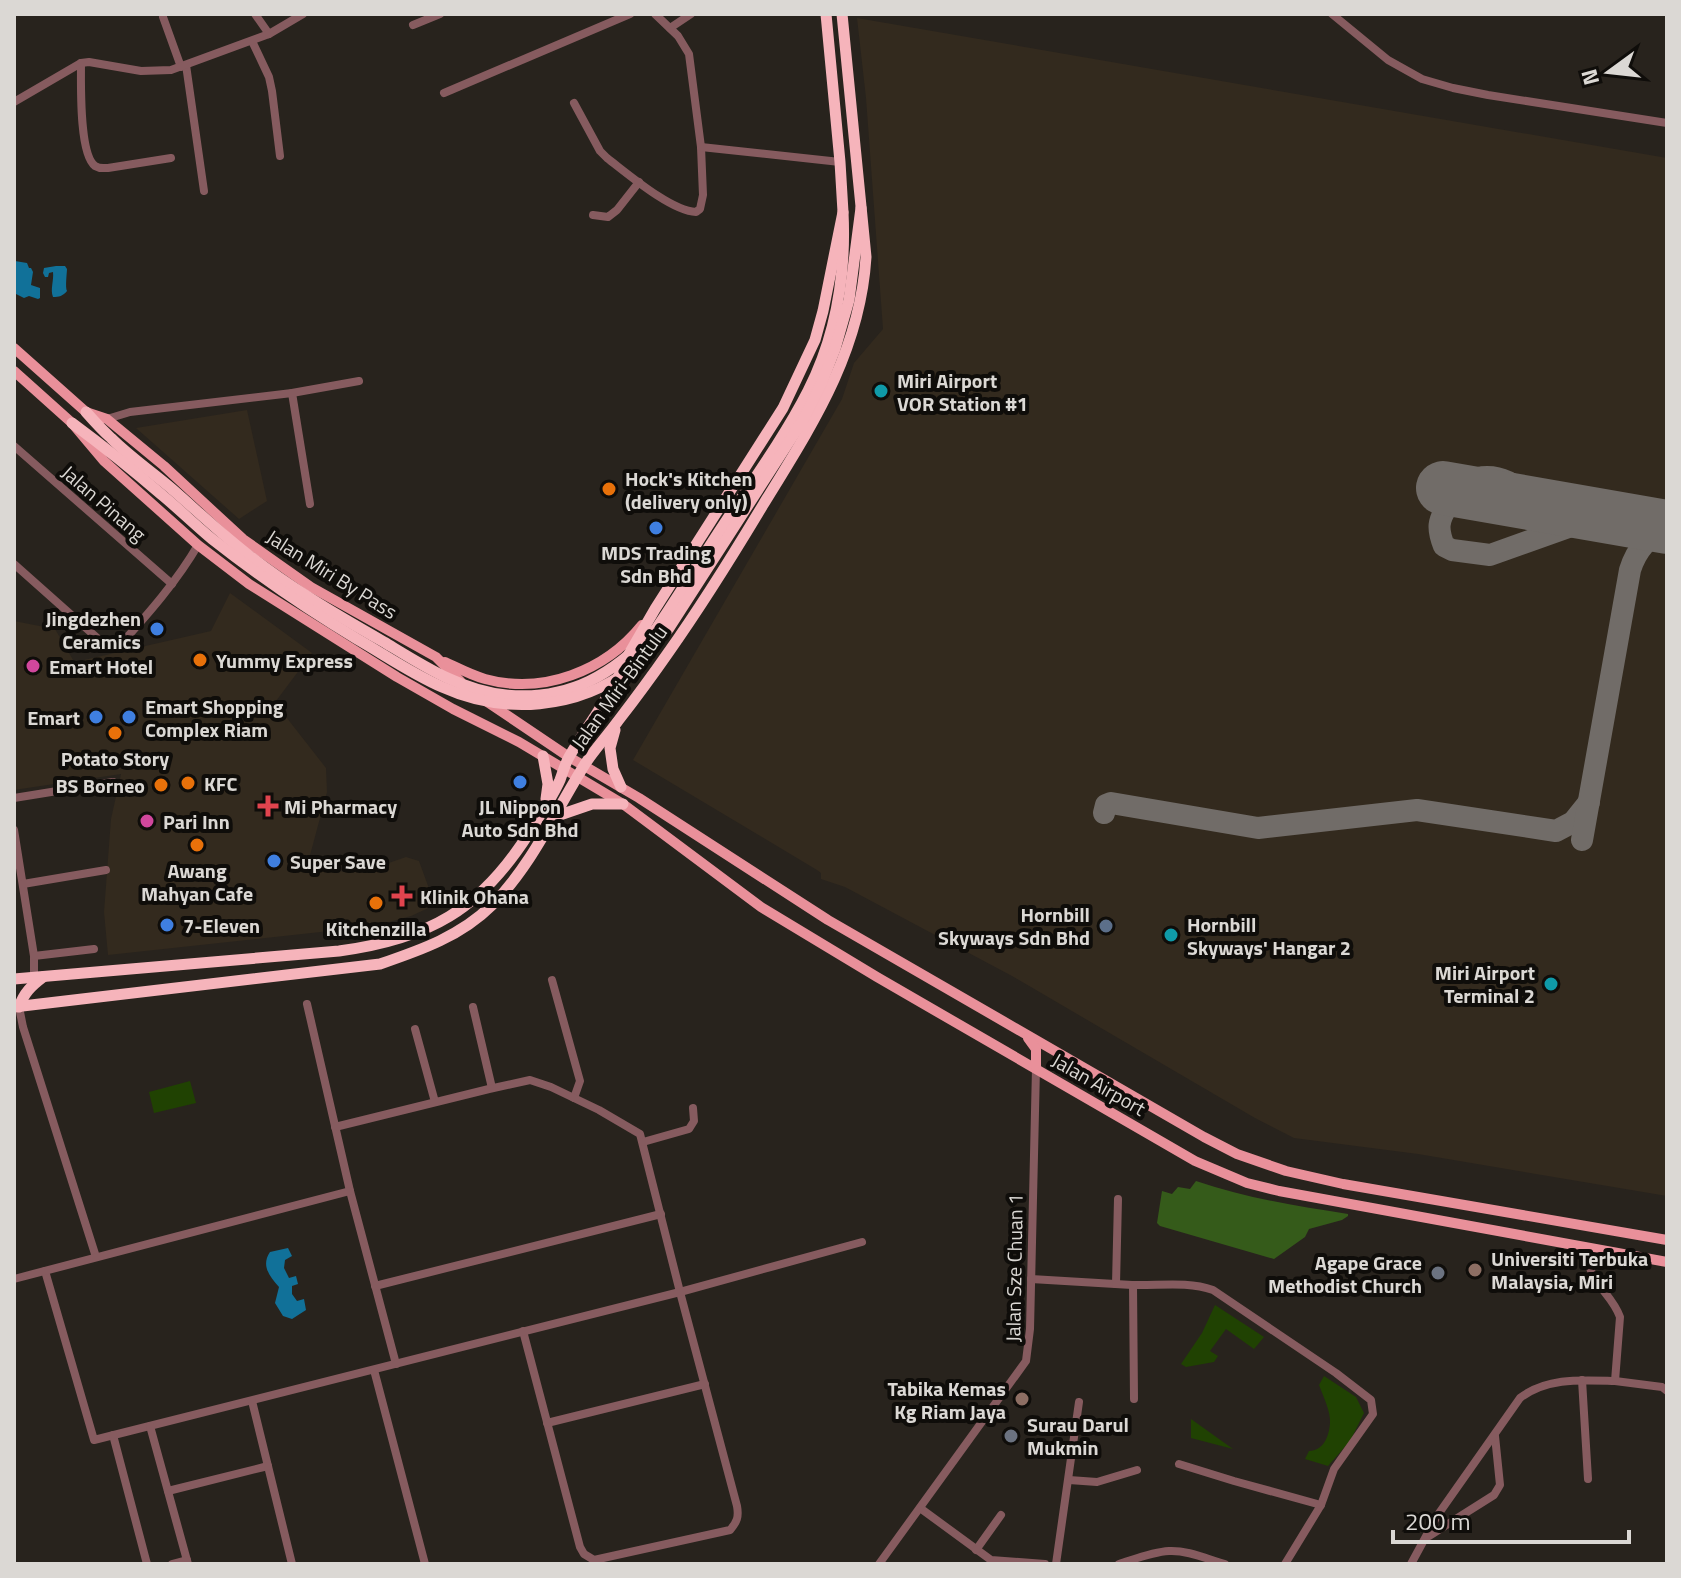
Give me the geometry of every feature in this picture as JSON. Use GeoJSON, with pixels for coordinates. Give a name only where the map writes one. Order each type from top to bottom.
{"type":"FeatureCollection","features":[{"type":"Feature","properties":{"kind":"highway","name":"Jalan Miri-Bintulu"},"geometry":{"type":"LineString","coordinates":[[14,979],[373,947],[420,933],[451,917],[475,899],[520,847],[613,689],[634,644],[783,408],[815,340],[843,212],[826,14]]}},
{"type":"Feature","properties":{"kind":"highway","name":"Jalan Miri-Bintulu"},"geometry":{"type":"LineString","coordinates":[[17,1007],[380,964],[428,948],[458,932],[490,908],[515,880],[585,765],[669,653],[738,546],[808,433],[837,376],[849,344],[864,282],[866,257],[842,14]]}},
{"type":"Feature","properties":{"kind":"highway"},"geometry":{"type":"LineString","coordinates":[[72,423],[272,585],[425,679],[462,695],[501,704],[532,705],[562,701],[599,687],[631,668],[652,649],[686,604],[803,420],[827,371],[849,300],[861,208]]}},
{"type":"Feature","properties":{"kind":"highway"},"geometry":{"type":"LineString","coordinates":[[86,412],[112,439],[261,564],[323,607],[426,667],[462,685],[503,695],[534,695],[566,690],[602,676],[620,664],[656,629],[764,464],[808,390],[836,314],[845,246],[843,212]]}},
{"type":"Feature","properties":{"kind":"highway"},"geometry":{"type":"LineString","coordinates":[[618,721],[610,748],[613,769],[621,787]]}},
{"type":"Feature","properties":{"kind":"highway"},"geometry":{"type":"LineString","coordinates":[[543,756],[548,784],[544,807]]}},
{"type":"Feature","properties":{"kind":"highway"},"geometry":{"type":"LineString","coordinates":[[554,817],[592,804],[623,804]]}},
{"type":"Feature","properties":{"kind":"highway"},"geometry":{"type":"LineString","coordinates":[[17,1007],[38,977]]}},
{"type":"Feature","properties":{"kind":"highway"},"geometry":{"type":"LineString","coordinates":[[14,994],[17,1007]]}},
{"type":"Feature","properties":{"kind":"main road","name":"Jalan Miri By Pass"},"geometry":{"type":"LineString","coordinates":[[14,348],[86,412],[107,419],[243,539],[311,587],[436,657],[458,679],[567,763]]}},
{"type":"Feature","properties":{"kind":"main road"},"geometry":{"type":"LineString","coordinates":[[14,371],[72,423],[104,461],[198,545],[249,584],[373,663],[453,709],[543,756],[567,763]]}},
{"type":"Feature","properties":{"kind":"main road"},"geometry":{"type":"LineString","coordinates":[[436,657],[483,679],[503,683],[550,682],[578,674],[608,657],[633,636],[655,609]]}},
{"type":"Feature","properties":{"kind":"main road","name":"Jalan Airport"},"geometry":{"type":"LineString","coordinates":[[567,763],[585,765],[806,907],[1237,1154],[1286,1171],[1343,1184],[1667,1240]]}},
{"type":"Feature","properties":{"kind":"main road","name":"Jalan Airport"},"geometry":{"type":"LineString","coordinates":[[567,763],[578,777],[623,804],[761,907],[1195,1161],[1247,1183],[1279,1191],[1667,1262]]}},
{"type":"Feature","properties":{"kind":"main road"},"geometry":{"type":"LineString","coordinates":[[1024,1034],[1036,1049],[1036,1068]]}},
{"type":"Feature","properties":{"kind":"main road"},"geometry":{"type":"LineString","coordinates":[[1556,1220],[1584,1234],[1586,1247]]}},
{"type":"Feature","properties":{"kind":"street"},"geometry":{"type":"LineString","coordinates":[[255,14],[269,34]]}},
{"type":"Feature","properties":{"kind":"street"},"geometry":{"type":"LineString","coordinates":[[14,102],[81,63],[162,72],[252,41],[303,14]]}},
{"type":"Feature","properties":{"kind":"street"},"geometry":{"type":"LineString","coordinates":[[413,25],[440,14]]}},
{"type":"Feature","properties":{"kind":"street"},"geometry":{"type":"LineString","coordinates":[[444,93],[630,14]]}},
{"type":"Feature","properties":{"kind":"street"},"geometry":{"type":"LineString","coordinates":[[574,103],[600,151],[607,158],[681,208],[696,212],[700,209],[703,201],[701,147],[689,54],[685,45],[655,14]]}},
{"type":"Feature","properties":{"kind":"street"},"geometry":{"type":"LineString","coordinates":[[670,28],[691,14]]}},
{"type":"Feature","properties":{"kind":"street"},"geometry":{"type":"LineString","coordinates":[[1332,14],[1388,60],[1422,79],[1488,95],[1667,123]]}},
{"type":"Feature","properties":{"kind":"street"},"geometry":{"type":"LineString","coordinates":[[163,17],[184,66],[204,191]]}},
{"type":"Feature","properties":{"kind":"street"},"geometry":{"type":"LineString","coordinates":[[252,41],[269,77],[280,156]]}},
{"type":"Feature","properties":{"kind":"street"},"geometry":{"type":"LineString","coordinates":[[81,63],[81,106],[86,148],[95,166],[108,168],[171,158]]}},
{"type":"Feature","properties":{"kind":"street"},"geometry":{"type":"LineString","coordinates":[[701,147],[840,162]]}},
{"type":"Feature","properties":{"kind":"street"},"geometry":{"type":"LineString","coordinates":[[593,215],[608,217],[639,182]]}},
{"type":"Feature","properties":{"kind":"street"},"geometry":{"type":"LineString","coordinates":[[107,419],[130,412],[292,393],[359,381]]}},
{"type":"Feature","properties":{"kind":"street"},"geometry":{"type":"LineString","coordinates":[[292,393],[310,504]]}},
{"type":"Feature","properties":{"kind":"street","name":"Jalan Pinang"},"geometry":{"type":"LineString","coordinates":[[14,446],[172,584]]}},
{"type":"Feature","properties":{"kind":"street"},"geometry":{"type":"LineString","coordinates":[[14,564],[104,644],[120,645],[185,568],[198,545]]}},
{"type":"Feature","properties":{"kind":"street"},"geometry":{"type":"LineString","coordinates":[[14,798],[113,782]]}},
{"type":"Feature","properties":{"kind":"street"},"geometry":{"type":"LineString","coordinates":[[14,830],[38,977]]}},
{"type":"Feature","properties":{"kind":"street"},"geometry":{"type":"LineString","coordinates":[[23,884],[106,870]]}},
{"type":"Feature","properties":{"kind":"street"},"geometry":{"type":"LineString","coordinates":[[34,956],[94,949]]}},
{"type":"Feature","properties":{"kind":"street"},"geometry":{"type":"LineString","coordinates":[[552,980],[580,1081],[574,1098]]}},
{"type":"Feature","properties":{"kind":"street"},"geometry":{"type":"LineString","coordinates":[[307,1004],[350,1191],[396,1364]]}},
{"type":"Feature","properties":{"kind":"street"},"geometry":{"type":"LineString","coordinates":[[17,1007],[96,1257]]}},
{"type":"Feature","properties":{"kind":"street"},"geometry":{"type":"LineString","coordinates":[[473,1007],[492,1088]]}},
{"type":"Feature","properties":{"kind":"street"},"geometry":{"type":"LineString","coordinates":[[415,1029],[435,1102]]}},
{"type":"Feature","properties":{"kind":"street","name":"Jalan Sze Chuan 1"},"geometry":{"type":"LineString","coordinates":[[879,1564],[1026,1361],[1030,1329],[1036,1068]]}},
{"type":"Feature","properties":{"kind":"street"},"geometry":{"type":"LineString","coordinates":[[335,1127],[530,1080],[574,1098],[640,1134],[739,1515],[730,1530],[594,1560],[584,1554],[523,1331]]}},
{"type":"Feature","properties":{"kind":"street"},"geometry":{"type":"LineString","coordinates":[[643,1142],[689,1129],[694,1121],[693,1108]]}},
{"type":"Feature","properties":{"kind":"street"},"geometry":{"type":"LineString","coordinates":[[14,1279],[350,1191]]}},
{"type":"Feature","properties":{"kind":"street"},"geometry":{"type":"LineString","coordinates":[[1116,1284],[1118,1199]]}},
{"type":"Feature","properties":{"kind":"street"},"geometry":{"type":"LineString","coordinates":[[375,1286],[661,1214]]}},
{"type":"Feature","properties":{"kind":"street"},"geometry":{"type":"LineString","coordinates":[[45,1271],[94,1440],[680,1292],[862,1242]]}},
{"type":"Feature","properties":{"kind":"street"},"geometry":{"type":"LineString","coordinates":[[1586,1247],[1590,1271],[1617,1307],[1620,1317],[1615,1381]]}},
{"type":"Feature","properties":{"kind":"street"},"geometry":{"type":"LineString","coordinates":[[1031,1279],[1190,1285],[1213,1290],[1371,1400],[1373,1414],[1334,1469],[1321,1505],[1285,1564]]}},
{"type":"Feature","properties":{"kind":"street"},"geometry":{"type":"LineString","coordinates":[[1133,1285],[1134,1399]]}},
{"type":"Feature","properties":{"kind":"street"},"geometry":{"type":"LineString","coordinates":[[374,1370],[425,1564]]}},
{"type":"Feature","properties":{"kind":"street"},"geometry":{"type":"LineString","coordinates":[[1582,1380],[1588,1479]]}},
{"type":"Feature","properties":{"kind":"street"},"geometry":{"type":"LineString","coordinates":[[1411,1564],[1437,1516],[1495,1435],[1507,1413],[1527,1392],[1561,1381],[1582,1380],[1662,1387],[1667,1391]]}},
{"type":"Feature","properties":{"kind":"street"},"geometry":{"type":"LineString","coordinates":[[547,1423],[705,1384]]}},
{"type":"Feature","properties":{"kind":"street"},"geometry":{"type":"LineString","coordinates":[[252,1401],[292,1564]]}},
{"type":"Feature","properties":{"kind":"street"},"geometry":{"type":"LineString","coordinates":[[1056,1564],[1079,1402]]}},
{"type":"Feature","properties":{"kind":"street"},"geometry":{"type":"LineString","coordinates":[[150,1426],[188,1562],[172,1564]]}},
{"type":"Feature","properties":{"kind":"street"},"geometry":{"type":"LineString","coordinates":[[113,1435],[147,1564]]}},
{"type":"Feature","properties":{"kind":"street"},"geometry":{"type":"LineString","coordinates":[[1426,1538],[1498,1490],[1495,1435]]}},
{"type":"Feature","properties":{"kind":"street"},"geometry":{"type":"LineString","coordinates":[[1179,1464],[1321,1505]]}},
{"type":"Feature","properties":{"kind":"street"},"geometry":{"type":"LineString","coordinates":[[168,1491],[268,1466]]}},
{"type":"Feature","properties":{"kind":"street"},"geometry":{"type":"LineString","coordinates":[[1069,1480],[1097,1482],[1137,1470]]}},
{"type":"Feature","properties":{"kind":"street"},"geometry":{"type":"LineString","coordinates":[[920,1508],[991,1560],[1045,1564]]}},
{"type":"Feature","properties":{"kind":"street"},"geometry":{"type":"LineString","coordinates":[[976,1550],[1001,1515]]}},
{"type":"Feature","properties":{"kind":"street"},"geometry":{"type":"LineString","coordinates":[[1119,1564],[1170,1551],[1225,1564]]}},
{"type":"Feature","properties":{"kind":"shaded area"},"geometry":{"type":"Polygon","coordinates":[[[857,18],[1667,158],[1667,1196],[1418,1154],[1294,1138],[1012,976],[845,887],[821,879],[821,873],[817,870],[633,760],[842,399],[854,363],[883,329],[857,18]]]}},
{"type":"Feature","properties":{"kind":"shaded area"},"geometry":{"type":"Polygon","coordinates":[[[247,410],[267,501],[239,519],[136,428],[247,410]]]}},
{"type":"Feature","properties":{"kind":"shaded area"},"geometry":{"type":"Polygon","coordinates":[[[230,593],[312,653],[273,705],[283,713],[326,768],[327,792],[309,859],[343,872],[377,867],[406,857],[419,861],[435,905],[386,923],[348,929],[108,955],[104,912],[111,819],[121,774],[14,790],[14,621],[55,629],[76,665],[84,660],[211,631],[230,593]]]}},
{"type":"Feature","properties":{"kind":"green space"},"geometry":{"type":"Polygon","coordinates":[[[190,1081],[196,1103],[154,1113],[149,1092],[190,1081]]]}},
{"type":"Feature","properties":{"kind":"green space"},"geometry":{"type":"Polygon","coordinates":[[[1196,1181],[1252,1197],[1348,1216],[1309,1229],[1305,1237],[1274,1259],[1157,1223],[1162,1191],[1172,1194],[1178,1187],[1190,1189],[1196,1181]]]}},
{"type":"Feature","properties":{"kind":"green space"},"geometry":{"type":"Polygon","coordinates":[[[1215,1305],[1264,1337],[1254,1349],[1226,1329],[1210,1351],[1218,1356],[1214,1362],[1186,1367],[1181,1364],[1202,1333],[1215,1305]]]}},
{"type":"Feature","properties":{"kind":"green space"},"geometry":{"type":"Polygon","coordinates":[[[1324,1376],[1356,1397],[1364,1413],[1350,1441],[1328,1466],[1305,1459],[1309,1451],[1322,1446],[1328,1433],[1329,1414],[1319,1385],[1324,1376]]]}},
{"type":"Feature","properties":{"kind":"green space"},"geometry":{"type":"Polygon","coordinates":[[[1191,1419],[1233,1449],[1191,1438],[1191,1419]]]}},
{"type":"Feature","properties":{"kind":"water"},"geometry":{"type":"Polygon","coordinates":[[[15,261],[27,263],[31,268],[31,285],[40,288],[40,298],[24,298],[14,293],[15,261]]]}},
{"type":"Feature","properties":{"kind":"water"},"geometry":{"type":"Polygon","coordinates":[[[56,266],[67,269],[67,291],[53,297],[53,272],[48,277],[43,273],[44,268],[56,266]]]}},
{"type":"Feature","properties":{"kind":"water"},"geometry":{"type":"Polygon","coordinates":[[[288,1248],[292,1256],[285,1260],[284,1268],[289,1278],[296,1276],[298,1284],[292,1286],[292,1294],[297,1301],[304,1299],[306,1310],[292,1319],[283,1316],[275,1303],[279,1287],[266,1266],[270,1252],[288,1248]]]}},
{"type":"Feature","properties":{"kind":"taxiway"},"geometry":{"type":"LineString","coordinates":[[1529,503],[1516,487],[1497,478],[1477,478],[1468,482],[1459,488],[1442,516],[1440,529],[1444,546],[1490,555],[1580,523],[1616,518]]}},
{"type":"Feature","properties":{"kind":"taxiway"},"geometry":{"type":"LineString","coordinates":[[1582,840],[1630,570],[1643,545],[1667,530]]}},
{"type":"Feature","properties":{"kind":"taxiway"},"geometry":{"type":"LineString","coordinates":[[1104,813],[1106,805],[1111,803],[1258,828],[1417,810],[1556,831],[1573,822],[1589,802]]}},
{"type":"Feature","properties":{"kind":"runway"},"geometry":{"type":"LineString","coordinates":[[1443,488],[1667,527]]}},
{"type":"Feature","properties":{"kind":"place","name":"Miri Airport VOR Station #1"},"geometry":{"type":"Point","coordinates":[881,391]}},
{"type":"Feature","properties":{"kind":"place","name":"Hock's Kitchen (delivery only)"},"geometry":{"type":"Point","coordinates":[609,489]}},
{"type":"Feature","properties":{"kind":"place","name":"MDS Trading Sdn Bhd"},"geometry":{"type":"Point","coordinates":[656,528]}},
{"type":"Feature","properties":{"kind":"place","name":"Jingdezhen Ceramics"},"geometry":{"type":"Point","coordinates":[157,629]}},
{"type":"Feature","properties":{"kind":"place","name":"Yummy Express"},"geometry":{"type":"Point","coordinates":[200,660]}},
{"type":"Feature","properties":{"kind":"place","name":"Emart Hotel"},"geometry":{"type":"Point","coordinates":[33,666]}},
{"type":"Feature","properties":{"kind":"place","name":"Emart"},"geometry":{"type":"Point","coordinates":[96,717]}},
{"type":"Feature","properties":{"kind":"place","name":"Emart Shopping Complex Riam"},"geometry":{"type":"Point","coordinates":[129,717]}},
{"type":"Feature","properties":{"kind":"place","name":"Potato Story"},"geometry":{"type":"Point","coordinates":[115,733]}},
{"type":"Feature","properties":{"kind":"place","name":"JL Nippon Auto Sdn Bhd"},"geometry":{"type":"Point","coordinates":[520,782]}},
{"type":"Feature","properties":{"kind":"place","name":"KFC"},"geometry":{"type":"Point","coordinates":[188,783]}},
{"type":"Feature","properties":{"kind":"place","name":"BS Borneo"},"geometry":{"type":"Point","coordinates":[161,785]}},
{"type":"Feature","properties":{"kind":"place","name":"Mi Pharmacy"},"geometry":{"type":"Point","coordinates":[268,806]}},
{"type":"Feature","properties":{"kind":"place","name":"Pari Inn"},"geometry":{"type":"Point","coordinates":[147,821]}},
{"type":"Feature","properties":{"kind":"place","name":"Awang Mahyan Cafe"},"geometry":{"type":"Point","coordinates":[197,845]}},
{"type":"Feature","properties":{"kind":"place","name":"Super Save"},"geometry":{"type":"Point","coordinates":[274,861]}},
{"type":"Feature","properties":{"kind":"place","name":"Klinik Ohana"},"geometry":{"type":"Point","coordinates":[402,896]}},
{"type":"Feature","properties":{"kind":"place","name":"Kitchenzilla"},"geometry":{"type":"Point","coordinates":[376,903]}},
{"type":"Feature","properties":{"kind":"place","name":"7-Eleven"},"geometry":{"type":"Point","coordinates":[167,925]}},
{"type":"Feature","properties":{"kind":"place","name":"Hornbill Skyways Sdn Bhd"},"geometry":{"type":"Point","coordinates":[1106,926]}},
{"type":"Feature","properties":{"kind":"place","name":"Hornbill Skyways' Hangar 2"},"geometry":{"type":"Point","coordinates":[1171,935]}},
{"type":"Feature","properties":{"kind":"place","name":"Miri Airport Terminal 2"},"geometry":{"type":"Point","coordinates":[1551,984]}},
{"type":"Feature","properties":{"kind":"place","name":"Universiti Terbuka Malaysia, Miri"},"geometry":{"type":"Point","coordinates":[1475,1270]}},
{"type":"Feature","properties":{"kind":"place","name":"Agape Grace Methodist Church"},"geometry":{"type":"Point","coordinates":[1438,1273]}},
{"type":"Feature","properties":{"kind":"place","name":"Tabika Kemas Kg Riam Jaya"},"geometry":{"type":"Point","coordinates":[1022,1399]}},
{"type":"Feature","properties":{"kind":"place","name":"Surau Darul Mukmin"},"geometry":{"type":"Point","coordinates":[1011,1436]}}]}
